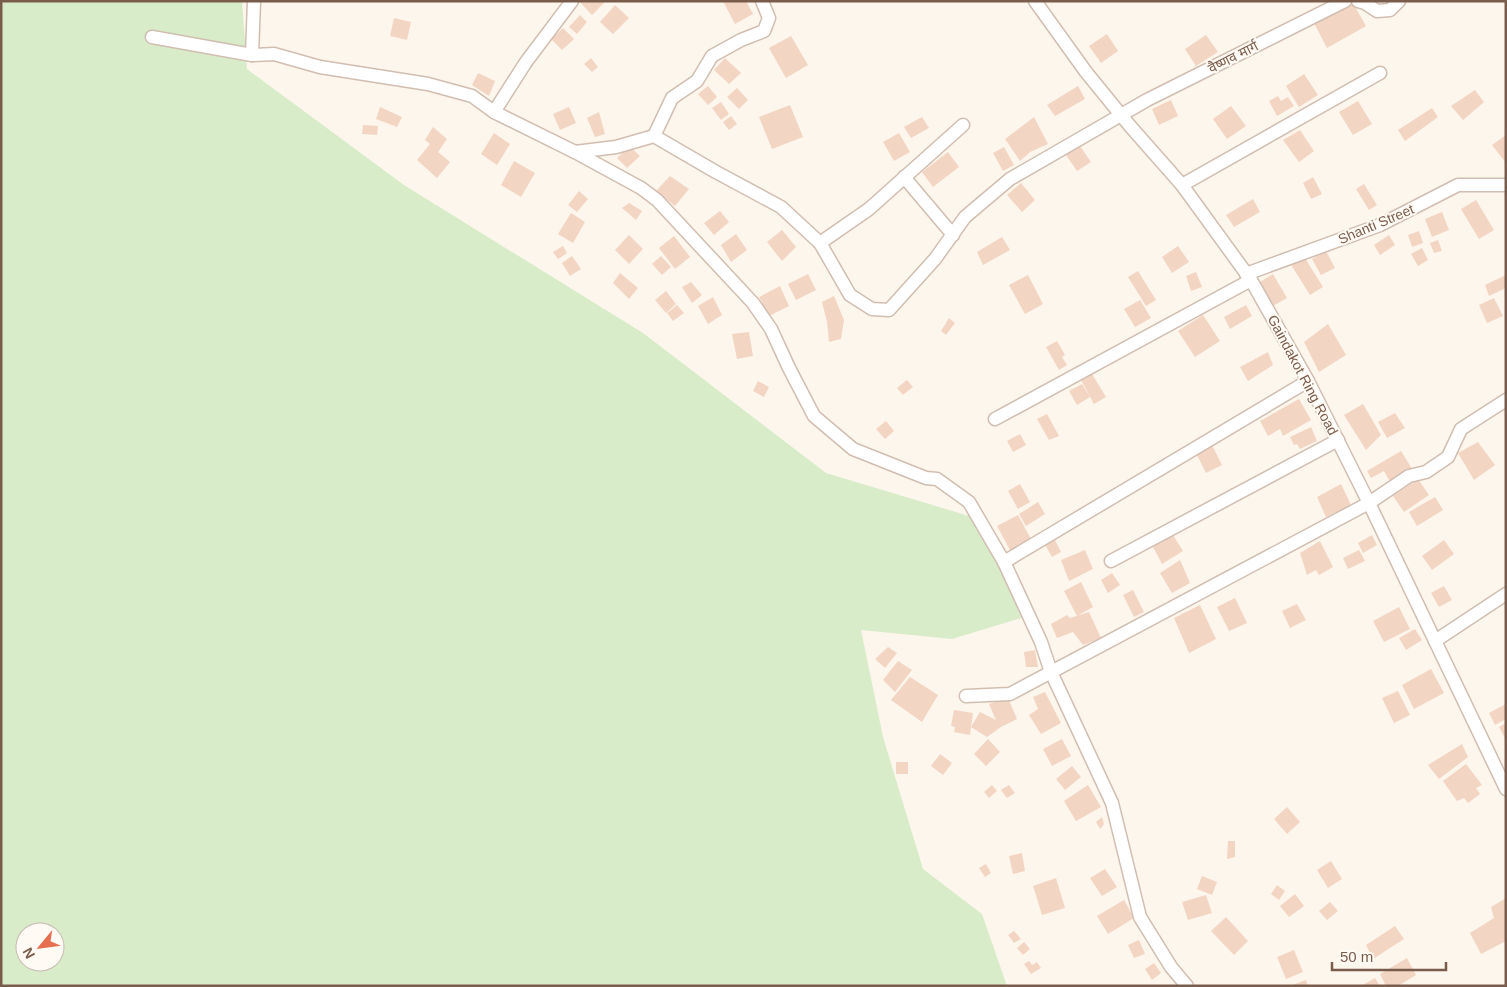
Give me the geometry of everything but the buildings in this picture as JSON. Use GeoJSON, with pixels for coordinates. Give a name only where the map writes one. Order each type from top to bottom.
{"type":"FeatureCollection","features":[{"type":"Feature","properties":{"kind":"street"},"geometry":{"type":"LineString","coordinates":[[252,55],[254,1]]}},
{"type":"Feature","properties":{"kind":"street"},"geometry":{"type":"LineString","coordinates":[[494,112],[526,62],[572,1]]}},
{"type":"Feature","properties":{"kind":"street"},"geometry":{"type":"LineString","coordinates":[[654,136],[672,98],[697,81],[712,56],[741,40],[764,31],[769,18],[762,1]]}},
{"type":"Feature","properties":{"kind":"street","name":"Gaindakot Ring Road"},"geometry":{"type":"LineString","coordinates":[[1035,1],[1086,72],[1182,185],[1249,278],[1308,381],[1338,440],[1506,789]]}},
{"type":"Feature","properties":{"kind":"street","name":"वैष्णव मार्ग"},"geometry":{"type":"LineString","coordinates":[[820,243],[850,295],[872,309],[889,310],[935,259],[965,217],[1010,179],[1147,100],[1345,1]]}},
{"type":"Feature","properties":{"kind":"street"},"geometry":{"type":"LineString","coordinates":[[1358,1],[1377,10],[1390,10],[1399,1]]}},
{"type":"Feature","properties":{"kind":"street"},"geometry":{"type":"LineString","coordinates":[[152,37],[252,55],[274,54],[320,68],[388,77],[451,89],[472,96],[494,112],[575,152],[641,188],[657,200],[753,303],[771,329],[814,416],[853,449],[926,478],[937,479],[969,502],[1004,562],[1041,642],[1051,672],[1112,803],[1140,918],[1171,967],[1188,986]]}},
{"type":"Feature","properties":{"kind":"street"},"geometry":{"type":"LineString","coordinates":[[1182,185],[1380,73]]}},
{"type":"Feature","properties":{"kind":"street"},"geometry":{"type":"LineString","coordinates":[[575,152],[616,147],[654,136],[781,207],[820,243],[869,209],[963,126]]}},
{"type":"Feature","properties":{"kind":"street"},"geometry":{"type":"LineString","coordinates":[[904,177],[953,235]]}},
{"type":"Feature","properties":{"kind":"street","name":"Shanti Street"},"geometry":{"type":"LineString","coordinates":[[995,419],[1249,278],[1380,225],[1458,185],[1506,185]]}},
{"type":"Feature","properties":{"kind":"street"},"geometry":{"type":"LineString","coordinates":[[1004,562],[1308,381]]}},
{"type":"Feature","properties":{"kind":"street"},"geometry":{"type":"LineString","coordinates":[[966,696],[1010,694],[1369,503],[1409,476],[1426,472],[1448,457],[1461,429],[1506,400]]}},
{"type":"Feature","properties":{"kind":"street"},"geometry":{"type":"LineString","coordinates":[[1111,562],[1338,440]]}},
{"type":"Feature","properties":{"kind":"street"},"geometry":{"type":"LineString","coordinates":[[1435,642],[1506,594]]}},
{"type":"Feature","properties":{"kind":"green space"},"geometry":{"type":"Polygon","coordinates":[[[1,1],[242,1],[247,69],[404,185],[643,333],[826,473],[969,516],[1028,616],[952,639],[861,630],[883,737],[923,869],[982,914],[1007,986],[1,986],[1,1]]]}}]}
